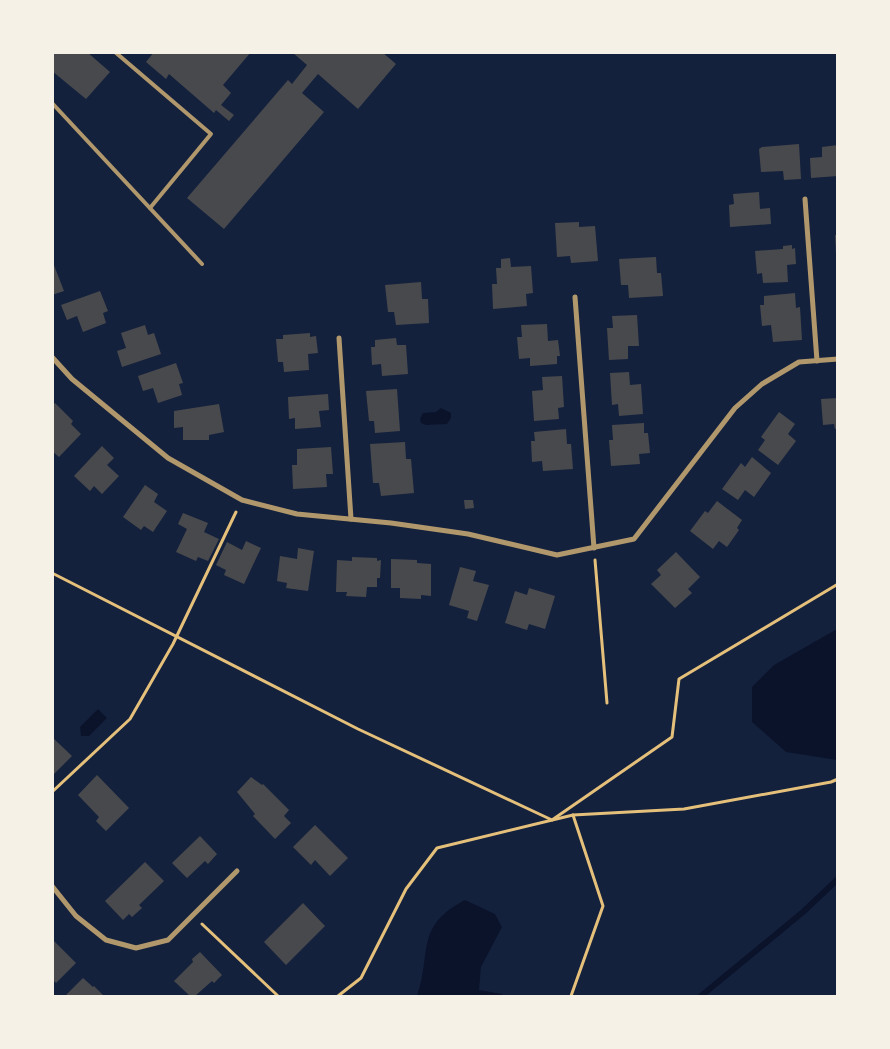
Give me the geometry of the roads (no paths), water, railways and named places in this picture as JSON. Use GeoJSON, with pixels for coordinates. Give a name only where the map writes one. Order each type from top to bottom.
{"type":"FeatureCollection","features":[{"type":"Feature","properties":{"kind":"street"},"geometry":{"type":"LineString","coordinates":[[805,199],[817,361]]}},
{"type":"Feature","properties":{"kind":"street"},"geometry":{"type":"LineString","coordinates":[[575,297],[594,548]]}},
{"type":"Feature","properties":{"kind":"street"},"geometry":{"type":"LineString","coordinates":[[339,338],[351,519]]}},
{"type":"Feature","properties":{"kind":"street"},"geometry":{"type":"LineString","coordinates":[[52,357],[72,379],[168,458],[242,500],[297,514],[468,534],[557,555],[634,539],[735,408],[762,384],[799,362],[838,359]]}},
{"type":"Feature","properties":{"kind":"street"},"geometry":{"type":"LineString","coordinates":[[52,886],[76,916],[106,940],[136,948],[168,940],[237,871]]}},
{"type":"Feature","properties":{"kind":"lane"},"geometry":{"type":"LineString","coordinates":[[115,52],[211,134],[150,208]]}},
{"type":"Feature","properties":{"kind":"lane"},"geometry":{"type":"LineString","coordinates":[[52,103],[202,264]]}},
{"type":"Feature","properties":{"kind":"water"},"geometry":{"type":"Polygon","coordinates":[[[441,408],[451,413],[451,418],[447,424],[426,425],[421,423],[420,419],[423,413],[436,412],[441,408]]]}},
{"type":"Feature","properties":{"kind":"water"},"geometry":{"type":"Polygon","coordinates":[[[837,629],[837,760],[786,752],[752,722],[752,687],[774,665],[837,629]]]}},
{"type":"Feature","properties":{"kind":"water"},"geometry":{"type":"Polygon","coordinates":[[[98,709],[107,718],[89,736],[81,736],[80,727],[98,709]]]}},
{"type":"Feature","properties":{"kind":"water"},"geometry":{"type":"Polygon","coordinates":[[[465,900],[495,914],[502,927],[481,967],[479,990],[504,996],[417,996],[431,931],[438,920],[465,900]]]}},
{"type":"Feature","properties":{"kind":"waterway"},"geometry":{"type":"LineString","coordinates":[[701,996],[803,912],[838,879]]}}]}
